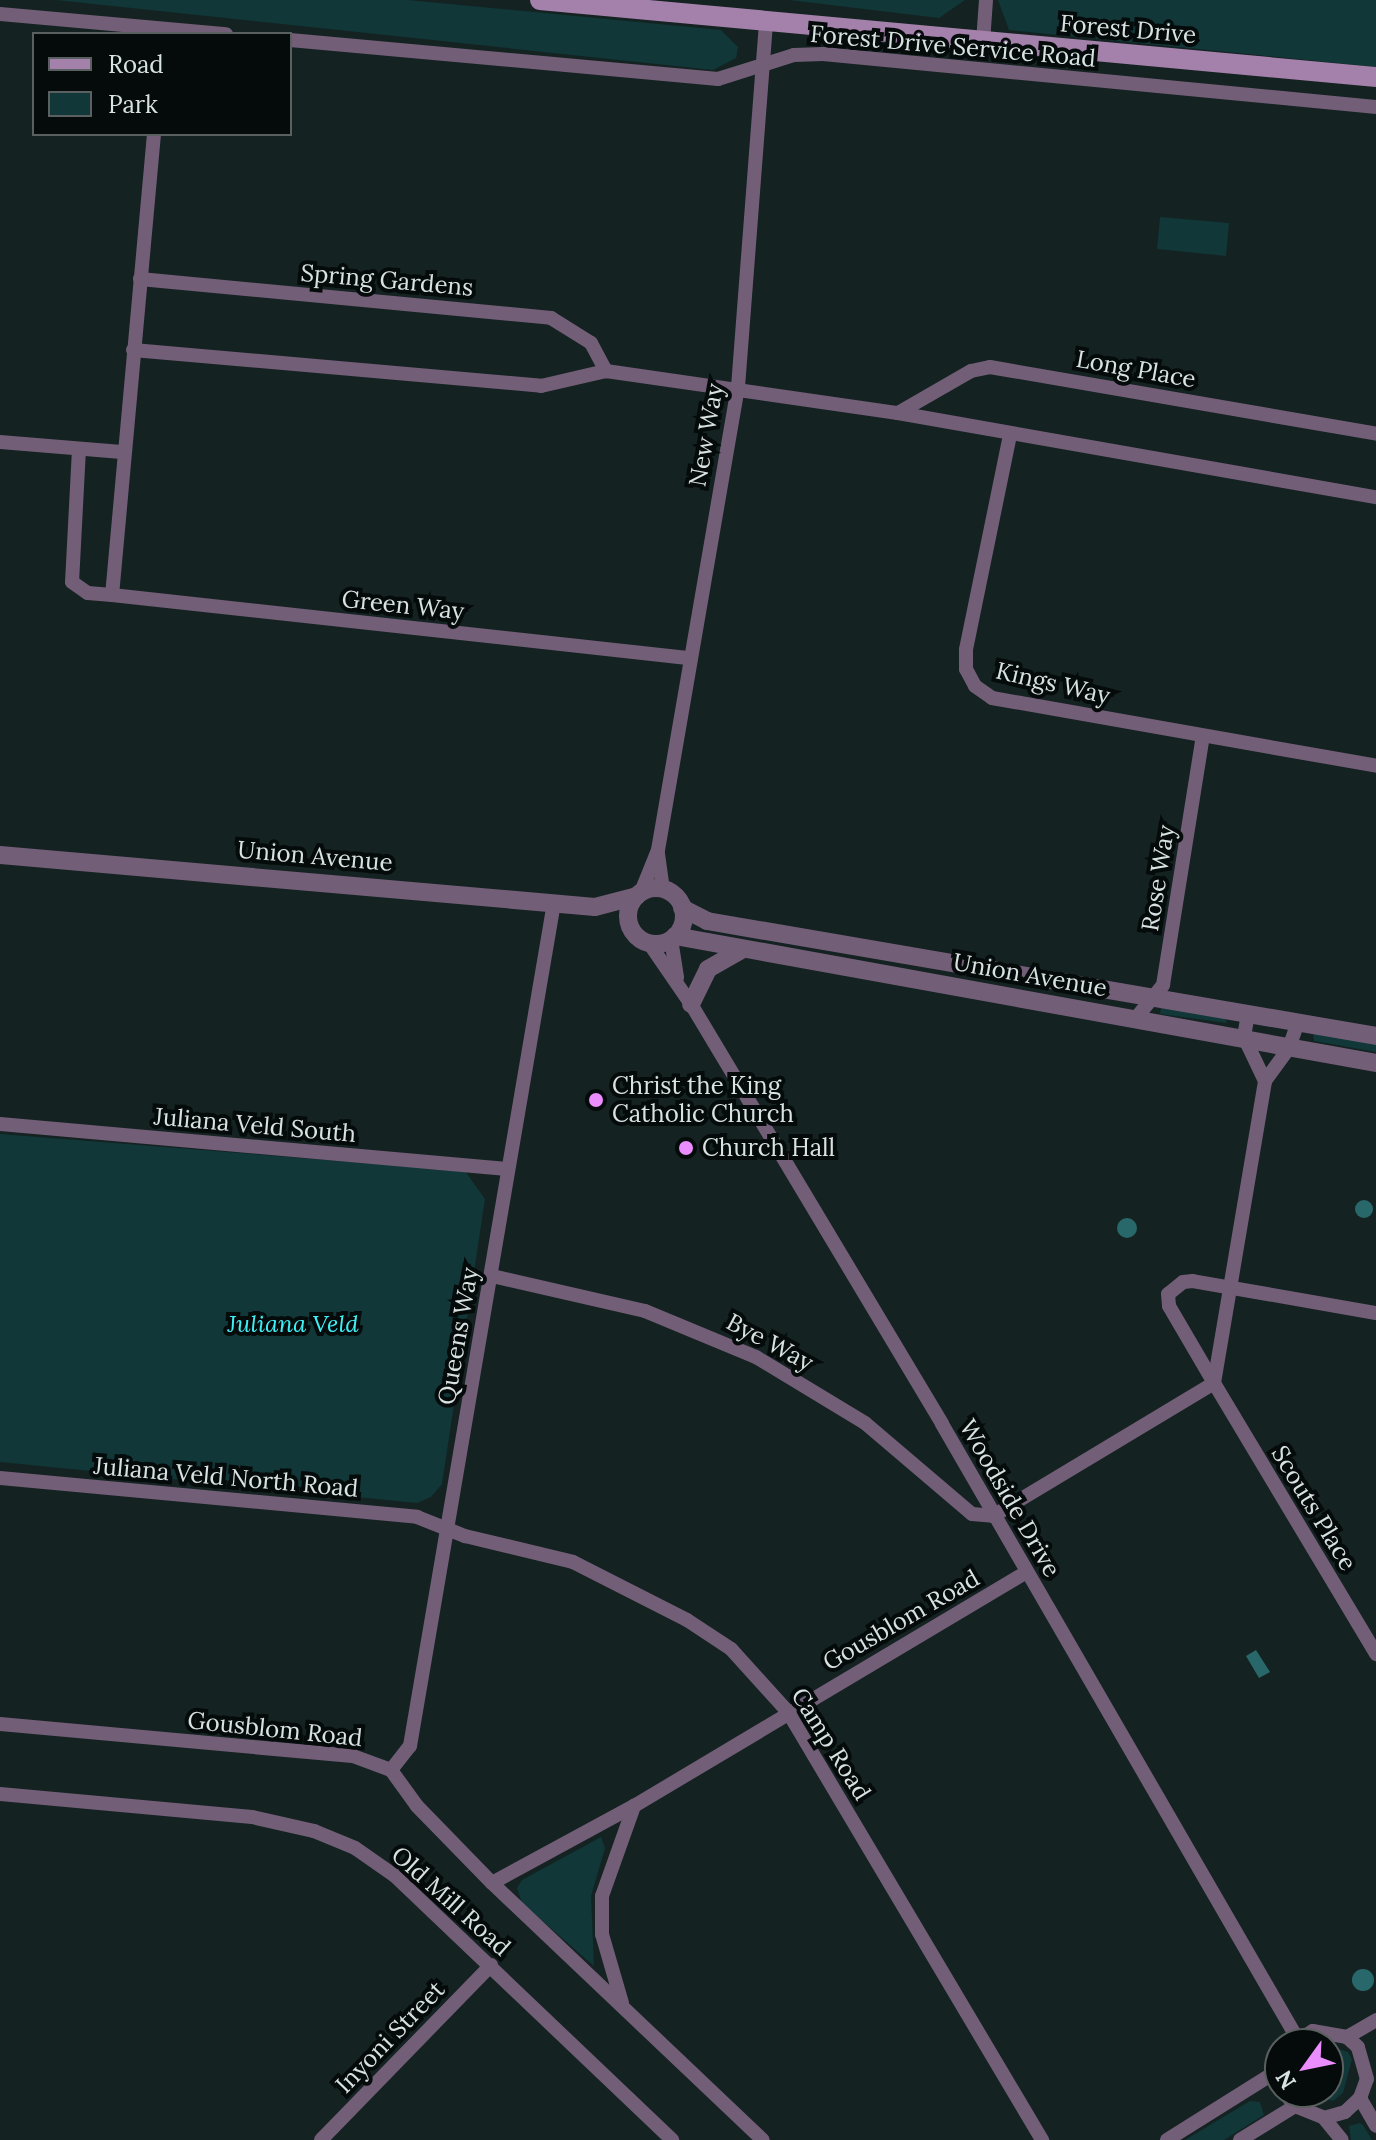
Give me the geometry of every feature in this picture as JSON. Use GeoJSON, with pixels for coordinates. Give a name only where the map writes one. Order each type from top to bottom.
{"type":"FeatureCollection","features":[{"type":"Feature","properties":{"kind":"main road","name":"Forest Drive"},"geometry":{"type":"LineString","coordinates":[[540,0],[766,24],[1376,77]]}},
{"type":"Feature","properties":{"kind":"street"},"geometry":{"type":"LineString","coordinates":[[983,42],[986,0]]}},
{"type":"Feature","properties":{"kind":"street"},"geometry":{"type":"LineString","coordinates":[[0,14],[185,32]]}},
{"type":"Feature","properties":{"kind":"street","name":"New Way"},"geometry":{"type":"LineString","coordinates":[[639,894],[658,850],[688,658],[738,387],[766,24]]}},
{"type":"Feature","properties":{"kind":"street","name":"Forest Drive Service Road"},"geometry":{"type":"LineString","coordinates":[[292,40],[718,79],[800,54],[823,54],[1376,107]]}},
{"type":"Feature","properties":{"kind":"street"},"geometry":{"type":"LineString","coordinates":[[112,595],[122,452],[154,136]]}},
{"type":"Feature","properties":{"kind":"street","name":"Spring Gardens"},"geometry":{"type":"LineString","coordinates":[[140,279],[551,318],[591,343],[606,371]]}},
{"type":"Feature","properties":{"kind":"street"},"geometry":{"type":"LineString","coordinates":[[133,350],[541,386],[606,371],[738,387],[898,413],[1376,497]]}},
{"type":"Feature","properties":{"kind":"street","name":"Long Place"},"geometry":{"type":"LineString","coordinates":[[898,413],[971,371],[990,367],[1376,431]]}},
{"type":"Feature","properties":{"kind":"street","name":"Kings Way"},"geometry":{"type":"LineString","coordinates":[[1010,435],[966,650],[966,669],[975,686],[992,698],[1376,766]]}},
{"type":"Feature","properties":{"kind":"street"},"geometry":{"type":"LineString","coordinates":[[0,442],[122,452]]}},
{"type":"Feature","properties":{"kind":"street","name":"Green Way"},"geometry":{"type":"LineString","coordinates":[[79,449],[72,582],[88,593],[688,658]]}},
{"type":"Feature","properties":{"kind":"street","name":"Rose Way"},"geometry":{"type":"LineString","coordinates":[[1136,1018],[1163,985],[1203,736]]}},
{"type":"Feature","properties":{"kind":"street","name":"Union Avenue"},"geometry":{"type":"LineString","coordinates":[[0,845],[31,853],[595,907],[639,894]]}},
{"type":"Feature","properties":{"kind":"street","name":"New Way"},"geometry":{"type":"LineString","coordinates":[[658,850],[663,889]]}},
{"type":"Feature","properties":{"kind":"street","name":"Union Avenue"},"geometry":{"type":"LineString","coordinates":[[0,855],[31,853]]}},
{"type":"Feature","properties":{"kind":"street"},"geometry":{"type":"LineString","coordinates":[[663,889],[682,908],[673,937],[649,943],[630,926],[629,910],[639,894],[663,889]]}},
{"type":"Feature","properties":{"kind":"street","name":"Queens Way"},"geometry":{"type":"LineString","coordinates":[[391,1770],[410,1746],[554,903]]}},
{"type":"Feature","properties":{"kind":"street","name":"Union Avenue"},"geometry":{"type":"LineString","coordinates":[[595,907],[630,926]]}},
{"type":"Feature","properties":{"kind":"street","name":"Union Avenue"},"geometry":{"type":"LineString","coordinates":[[682,908],[699,919],[1376,1036]]}},
{"type":"Feature","properties":{"kind":"street"},"geometry":{"type":"LineString","coordinates":[[691,1004],[708,969],[743,949],[748,928]]}},
{"type":"Feature","properties":{"kind":"street","name":"Union Avenue"},"geometry":{"type":"LineString","coordinates":[[673,937],[1376,1063]]}},
{"type":"Feature","properties":{"kind":"street","name":"Woodside Drive"},"geometry":{"type":"LineString","coordinates":[[673,937],[678,983]]}},
{"type":"Feature","properties":{"kind":"street","name":"Woodside Drive"},"geometry":{"type":"LineString","coordinates":[[649,943],[691,1004],[1026,1572],[1287,2028]]}},
{"type":"Feature","properties":{"kind":"street"},"geometry":{"type":"LineString","coordinates":[[1248,1014],[1244,1037],[1265,1081]]}},
{"type":"Feature","properties":{"kind":"street"},"geometry":{"type":"LineString","coordinates":[[993,1516],[1214,1383],[1265,1081],[1289,1048],[1298,1022]]}},
{"type":"Feature","properties":{"kind":"street","name":"Juliana Veld South"},"geometry":{"type":"LineString","coordinates":[[0,1124],[507,1169]]}},
{"type":"Feature","properties":{"kind":"street","name":"Bye Way"},"geometry":{"type":"LineString","coordinates":[[492,1276],[597,1297],[713,1336],[865,1423],[962,1508],[993,1516]]}},
{"type":"Feature","properties":{"kind":"street","name":"Scouts Place"},"geometry":{"type":"LineString","coordinates":[[1376,1313],[1183,1282],[1168,1294],[1169,1306],[1376,1654]]}},
{"type":"Feature","properties":{"kind":"street","name":"Juliana Veld North Road"},"geometry":{"type":"LineString","coordinates":[[0,1478],[417,1517],[446,1527]]}},
{"type":"Feature","properties":{"kind":"street","name":"Camp Road"},"geometry":{"type":"LineString","coordinates":[[446,1527],[573,1562],[653,1600],[731,1649],[788,1712],[1042,2140]]}},
{"type":"Feature","properties":{"kind":"street","name":"Gousblom Road"},"geometry":{"type":"LineString","coordinates":[[492,1883],[634,1806],[1026,1572]]}},
{"type":"Feature","properties":{"kind":"street","name":"Gousblom Road"},"geometry":{"type":"LineString","coordinates":[[0,1724],[353,1756],[391,1770],[417,1806],[492,1883],[763,2140]]}},
{"type":"Feature","properties":{"kind":"street","name":"Old Mill Road"},"geometry":{"type":"LineString","coordinates":[[0,1794],[252,1817],[314,1831],[355,1848],[395,1876],[672,2140]]}},
{"type":"Feature","properties":{"kind":"street","name":"Gousblom Road"},"geometry":{"type":"LineString","coordinates":[[624,2007],[602,1934],[602,1896],[634,1806]]}},
{"type":"Feature","properties":{"kind":"street","name":"Inyoni Street"},"geometry":{"type":"LineString","coordinates":[[321,2140],[491,1965]]}},
{"type":"Feature","properties":{"kind":"street"},"geometry":{"type":"LineString","coordinates":[[1347,2037],[1376,2020]]}},
{"type":"Feature","properties":{"kind":"street"},"geometry":{"type":"LineString","coordinates":[[1324,2118],[1345,2112],[1360,2098],[1371,2060],[1344,2036]]}},
{"type":"Feature","properties":{"kind":"street"},"geometry":{"type":"LineString","coordinates":[[1167,2140],[1264,2079]]}},
{"type":"Feature","properties":{"kind":"street"},"geometry":{"type":"LineString","coordinates":[[1360,2098],[1376,2126]]}},
{"type":"Feature","properties":{"kind":"street"},"geometry":{"type":"LineString","coordinates":[[1240,2140],[1292,2108]]}},
{"type":"Feature","properties":{"kind":"street"},"geometry":{"type":"LineString","coordinates":[[1300,2108],[1324,2118],[1342,2140]]}},
{"type":"Feature","properties":{"kind":"green space"},"geometry":{"type":"Polygon","coordinates":[[[56,0],[408,0],[721,30],[738,47],[736,58],[713,70],[56,0]]]}},
{"type":"Feature","properties":{"kind":"green space"},"geometry":{"type":"Polygon","coordinates":[[[789,0],[965,0],[939,18],[789,0]]]}},
{"type":"Feature","properties":{"kind":"green space"},"geometry":{"type":"Polygon","coordinates":[[[998,0],[1376,0],[1376,67],[1009,30],[998,0]]]}},
{"type":"Feature","properties":{"kind":"green space"},"geometry":{"type":"Polygon","coordinates":[[[1160,217],[1229,223],[1226,256],[1157,249],[1160,217]]]}},
{"type":"Feature","properties":{"kind":"green space"},"geometry":{"type":"Polygon","coordinates":[[[1161,1007],[1225,1018],[1227,1023],[1160,1014],[1161,1007]]]}},
{"type":"Feature","properties":{"kind":"green space"},"geometry":{"type":"Polygon","coordinates":[[[1313,1033],[1376,1044],[1376,1052],[1314,1041],[1313,1033]]]}},
{"type":"Feature","properties":{"kind":"green space","name":"Juliana Veld"},"geometry":{"type":"Polygon","coordinates":[[[0,1134],[465,1171],[485,1199],[442,1484],[431,1497],[417,1503],[0,1462],[0,1134]]]}},
{"type":"Feature","properties":{"kind":"green space"},"geometry":{"type":"Polygon","coordinates":[[[601,1837],[605,1848],[591,1896],[594,1966],[522,1903],[517,1888],[522,1880],[601,1837]]]}},
{"type":"Feature","properties":{"kind":"green space"},"geometry":{"type":"Polygon","coordinates":[[[1344,2051],[1352,2059],[1344,2089],[1344,2051]]]}},
{"type":"Feature","properties":{"kind":"green space"},"geometry":{"type":"Polygon","coordinates":[[[1250,2101],[1260,2102],[1264,2115],[1224,2140],[1185,2140],[1250,2101]]]}},
{"type":"Feature","properties":{"kind":"green space"},"geometry":{"type":"Polygon","coordinates":[[[1360,2123],[1372,2140],[1351,2140],[1349,2126],[1360,2123]]]}},
{"type":"Feature","properties":{"kind":"shaded area"},"geometry":{"type":"Polygon","coordinates":[[[1360,1200],[1368,1200],[1373,1209],[1371,1216],[1360,1218],[1355,1213],[1355,1205],[1360,1200]]]}},
{"type":"Feature","properties":{"kind":"shaded area"},"geometry":{"type":"Polygon","coordinates":[[[1127,1218],[1134,1221],[1137,1228],[1134,1235],[1127,1238],[1120,1235],[1117,1228],[1120,1221],[1127,1218]]]}},
{"type":"Feature","properties":{"kind":"shaded area"},"geometry":{"type":"Polygon","coordinates":[[[1256,1650],[1270,1672],[1259,1678],[1246,1656],[1256,1650]]]}},
{"type":"Feature","properties":{"kind":"shaded area"},"geometry":{"type":"Polygon","coordinates":[[[1359,1969],[1367,1969],[1374,1980],[1367,1991],[1359,1991],[1352,1984],[1352,1976],[1359,1969]]]}},
{"type":"Feature","properties":{"kind":"place","name":"Christ the King Catholic Church"},"geometry":{"type":"Point","coordinates":[596,1100]}},
{"type":"Feature","properties":{"kind":"place","name":"Church Hall"},"geometry":{"type":"Point","coordinates":[686,1148]}}]}
